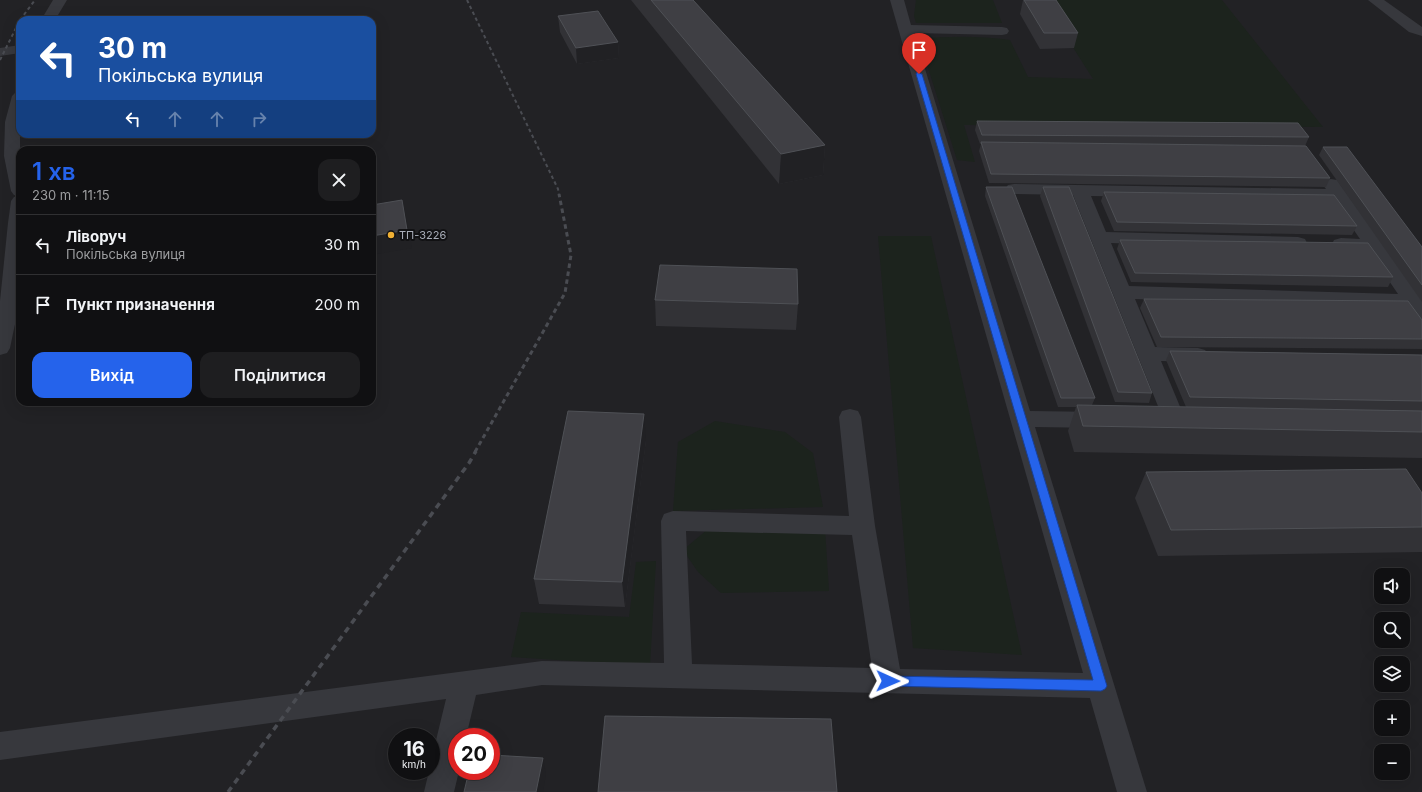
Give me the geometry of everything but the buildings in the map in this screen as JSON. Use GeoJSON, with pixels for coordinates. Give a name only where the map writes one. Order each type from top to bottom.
{"type":"FeatureCollection","features":[{"type":"Feature","properties":{"kind":"street"},"geometry":{"type":"LineString","coordinates":[[50,16],[60,0]]}},
{"type":"Feature","properties":{"kind":"street"},"geometry":{"type":"LineString","coordinates":[[897,0],[1132,792]]}},
{"type":"Feature","properties":{"kind":"street"},"geometry":{"type":"LineString","coordinates":[[1375,0],[1414,29],[1422,32]]}},
{"type":"Feature","properties":{"kind":"street"},"geometry":{"type":"LineString","coordinates":[[905,29],[1002,31]]}},
{"type":"Feature","properties":{"kind":"street"},"geometry":{"type":"LineString","coordinates":[[0,52],[16,50]]}},
{"type":"Feature","properties":{"kind":"street"},"geometry":{"type":"LineString","coordinates":[[16,111],[13,122],[12,156],[16,174]]}},
{"type":"Feature","properties":{"kind":"street"},"geometry":{"type":"LineString","coordinates":[[1322,170],[1417,307]]}},
{"type":"Feature","properties":{"kind":"street"},"geometry":{"type":"LineString","coordinates":[[1014,189],[1339,195]]}},
{"type":"Feature","properties":{"kind":"street"},"geometry":{"type":"LineString","coordinates":[[1080,190],[1175,421]]}},
{"type":"Feature","properties":{"kind":"street"},"geometry":{"type":"LineString","coordinates":[[0,348],[10,301],[16,233]]}},
{"type":"Feature","properties":{"kind":"street"},"geometry":{"type":"LineString","coordinates":[[1100,237],[1374,245]]}},
{"type":"Feature","properties":{"kind":"street"},"geometry":{"type":"LineString","coordinates":[[1122,292],[1417,307]]}},
{"type":"Feature","properties":{"kind":"street"},"geometry":{"type":"LineString","coordinates":[[1147,354],[1218,355]]}},
{"type":"Feature","properties":{"kind":"street"},"geometry":{"type":"LineString","coordinates":[[850,417],[863,526],[888,681]]}},
{"type":"Feature","properties":{"kind":"street"},"geometry":{"type":"LineString","coordinates":[[1022,419],[1121,420]]}},
{"type":"Feature","properties":{"kind":"street"},"geometry":{"type":"LineString","coordinates":[[1152,421],[1199,421]]}},
{"type":"Feature","properties":{"kind":"street"},"geometry":{"type":"LineString","coordinates":[[678,676],[673,521],[863,526]]}},
{"type":"Feature","properties":{"kind":"street"},"geometry":{"type":"LineString","coordinates":[[0,746],[542,673],[1101,686]]}},
{"type":"Feature","properties":{"kind":"street"},"geometry":{"type":"LineString","coordinates":[[438,792],[464,683]]}},
{"type":"Feature","properties":{"kind":"shaded area"},"geometry":{"type":"Polygon","coordinates":[[[0,0],[1422,0],[1422,792],[0,792],[0,0]]]}},
{"type":"Feature","properties":{"kind":"shaded area"},"geometry":{"type":"Polygon","coordinates":[[[916,0],[993,0],[1002,23],[916,23],[914,16],[916,0]]]}},
{"type":"Feature","properties":{"kind":"shaded area"},"geometry":{"type":"Polygon","coordinates":[[[1043,0],[1222,0],[1323,127],[964,125],[975,162],[957,160],[919,39],[964,37],[1010,40],[1028,77],[1093,79],[1043,0]]]}},
{"type":"Feature","properties":{"kind":"shaded area"},"geometry":{"type":"Polygon","coordinates":[[[878,236],[931,236],[1022,655],[913,648],[878,236]]]}},
{"type":"Feature","properties":{"kind":"shaded area"},"geometry":{"type":"Polygon","coordinates":[[[715,421],[785,432],[813,453],[823,507],[673,511],[678,442],[715,421]]]}},
{"type":"Feature","properties":{"kind":"shaded area"},"geometry":{"type":"Polygon","coordinates":[[[708,529],[825,529],[829,591],[721,593],[698,572],[683,550],[708,529]]]}},
{"type":"Feature","properties":{"kind":"shaded area"},"geometry":{"type":"Polygon","coordinates":[[[656,561],[650,666],[511,657],[521,612],[629,617],[636,562],[656,561]]]}},
{"type":"Feature","properties":{"kind":"railway"},"geometry":{"type":"LineString","coordinates":[[23,16],[35,0]]}},
{"type":"Feature","properties":{"kind":"railway"},"geometry":{"type":"LineString","coordinates":[[467,0],[558,189],[559,195]]}},
{"type":"Feature","properties":{"kind":"railway"},"geometry":{"type":"LineString","coordinates":[[0,60],[16,28]]}},
{"type":"Feature","properties":{"kind":"railway"},"geometry":{"type":"LineString","coordinates":[[475,452],[565,293],[571,255],[559,194]]}},
{"type":"Feature","properties":{"kind":"railway"},"geometry":{"type":"LineString","coordinates":[[228,792],[469,463],[476,451]]}},
{"type":"Feature","properties":{"kind":"place","name":"ТП-3226"},"geometry":{"type":"Point","coordinates":[391,235]}},
{"type":"Feature","properties":{"kind":"route"},"geometry":{"type":"LineString","coordinates":[[888,681],[1101,686],[919,74]]}}]}
